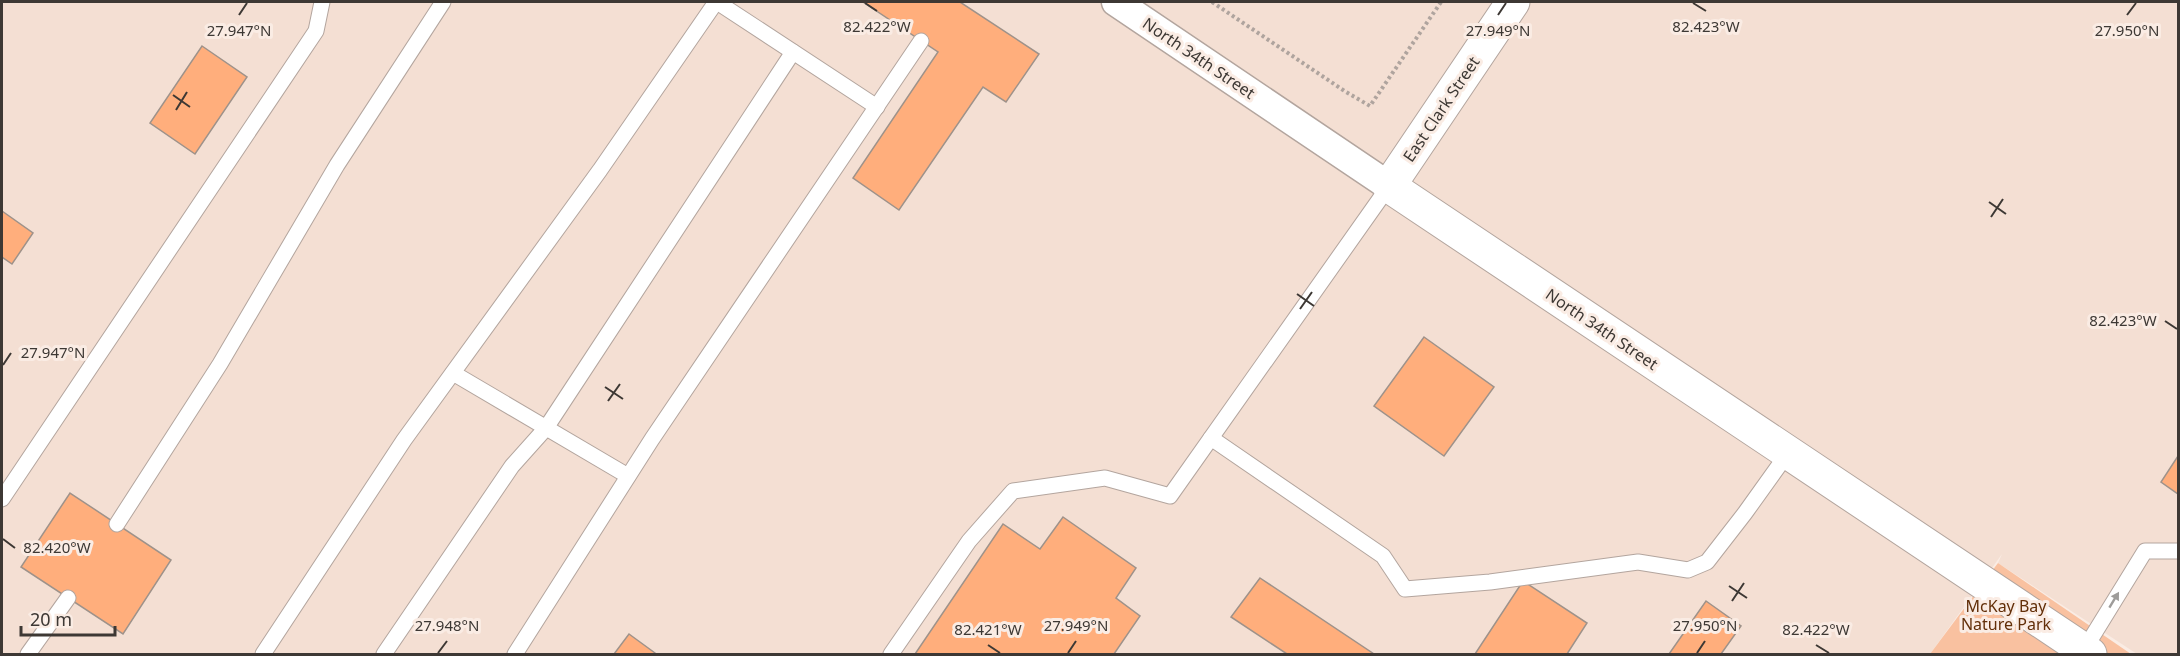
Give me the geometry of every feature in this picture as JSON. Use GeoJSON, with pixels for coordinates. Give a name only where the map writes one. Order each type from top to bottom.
{"type":"FeatureCollection","features":[{"type":"Feature","properties":{"kind":"street","name":"North 34th Street"},"geometry":{"type":"LineString","coordinates":[[1116,2],[2087,652]]}},
{"type":"Feature","properties":{"kind":"street","name":"East Clark Street"},"geometry":{"type":"LineString","coordinates":[[1389,186],[1514,2]]}},
{"type":"Feature","properties":{"kind":"lane"},"geometry":{"type":"LineString","coordinates":[[2,499],[316,31],[322,2]]}},
{"type":"Feature","properties":{"kind":"lane"},"geometry":{"type":"LineString","coordinates":[[117,524],[220,364],[338,165],[442,2]]}},
{"type":"Feature","properties":{"kind":"lane"},"geometry":{"type":"LineString","coordinates":[[263,654],[404,440],[600,170],[716,2],[877,107]]}},
{"type":"Feature","properties":{"kind":"lane"},"geometry":{"type":"LineString","coordinates":[[515,654],[628,476],[921,41]]}},
{"type":"Feature","properties":{"kind":"lane"},"geometry":{"type":"LineString","coordinates":[[384,654],[512,466],[546,428],[793,52]]}},
{"type":"Feature","properties":{"kind":"lane"},"geometry":{"type":"LineString","coordinates":[[891,654],[969,541],[1013,491],[1105,478],[1170,496],[1389,186]]}},
{"type":"Feature","properties":{"kind":"lane"},"geometry":{"type":"LineString","coordinates":[[453,373],[628,476]]}},
{"type":"Feature","properties":{"kind":"lane"},"geometry":{"type":"LineString","coordinates":[[1211,438],[1383,556],[1405,590],[1490,582],[1638,562],[1688,570],[1707,562],[1746,513],[1788,453]]}},
{"type":"Feature","properties":{"kind":"lane"},"geometry":{"type":"LineString","coordinates":[[2087,652],[2145,551],[2178,551]]}},
{"type":"Feature","properties":{"kind":"lane"},"geometry":{"type":"LineString","coordinates":[[28,654],[68,598]]}},
{"type":"Feature","properties":{"kind":"path"},"geometry":{"type":"LineString","coordinates":[[1212,2],[1370,106],[1441,2]]}},
{"type":"Feature","properties":{"kind":"shaded area"},"geometry":{"type":"Polygon","coordinates":[[[2,2],[2178,2],[2178,654],[2137,654],[1998,563],[2002,554],[1930,654],[2,654],[2,2]]]}},
{"type":"Feature","properties":{"kind":"green space","name":"McKay Bay Nature Park"},"geometry":{"type":"Polygon","coordinates":[[[1998,563],[2131,654],[1930,654],[1998,563]]]}},
{"type":"Feature","properties":{"kind":"building"},"geometry":{"type":"Polygon","coordinates":[[[863,2],[960,2],[1039,54],[1006,102],[983,87],[899,210],[853,178],[938,52],[863,2]]]}},
{"type":"Feature","properties":{"kind":"building"},"geometry":{"type":"Polygon","coordinates":[[[202,46],[247,77],[195,154],[150,123],[202,46]]]}},
{"type":"Feature","properties":{"kind":"building"},"geometry":{"type":"Polygon","coordinates":[[[2,211],[33,233],[12,264],[2,257],[2,211]]]}},
{"type":"Feature","properties":{"kind":"building"},"geometry":{"type":"Polygon","coordinates":[[[1424,337],[1494,387],[1444,456],[1374,406],[1424,337]]]}},
{"type":"Feature","properties":{"kind":"building"},"geometry":{"type":"Polygon","coordinates":[[[2178,456],[2178,494],[2161,482],[2178,456]]]}},
{"type":"Feature","properties":{"kind":"building"},"geometry":{"type":"Polygon","coordinates":[[[70,493],[171,560],[123,634],[21,567],[70,493]]]}},
{"type":"Feature","properties":{"kind":"building"},"geometry":{"type":"Polygon","coordinates":[[[1063,517],[1136,568],[1116,598],[1140,616],[1114,654],[915,654],[1003,524],[1040,549],[1063,517]]]}},
{"type":"Feature","properties":{"kind":"building"},"geometry":{"type":"Polygon","coordinates":[[[1260,578],[1374,654],[1287,654],[1231,617],[1260,578]]]}},
{"type":"Feature","properties":{"kind":"building"},"geometry":{"type":"Polygon","coordinates":[[[1523,581],[1587,623],[1567,654],[1475,654],[1523,581]]]}},
{"type":"Feature","properties":{"kind":"building"},"geometry":{"type":"Polygon","coordinates":[[[1706,601],[1741,626],[1721,654],[1669,654],[1706,601]]]}},
{"type":"Feature","properties":{"kind":"building"},"geometry":{"type":"Polygon","coordinates":[[[629,634],[655,653],[614,654],[629,634]]]}}]}
